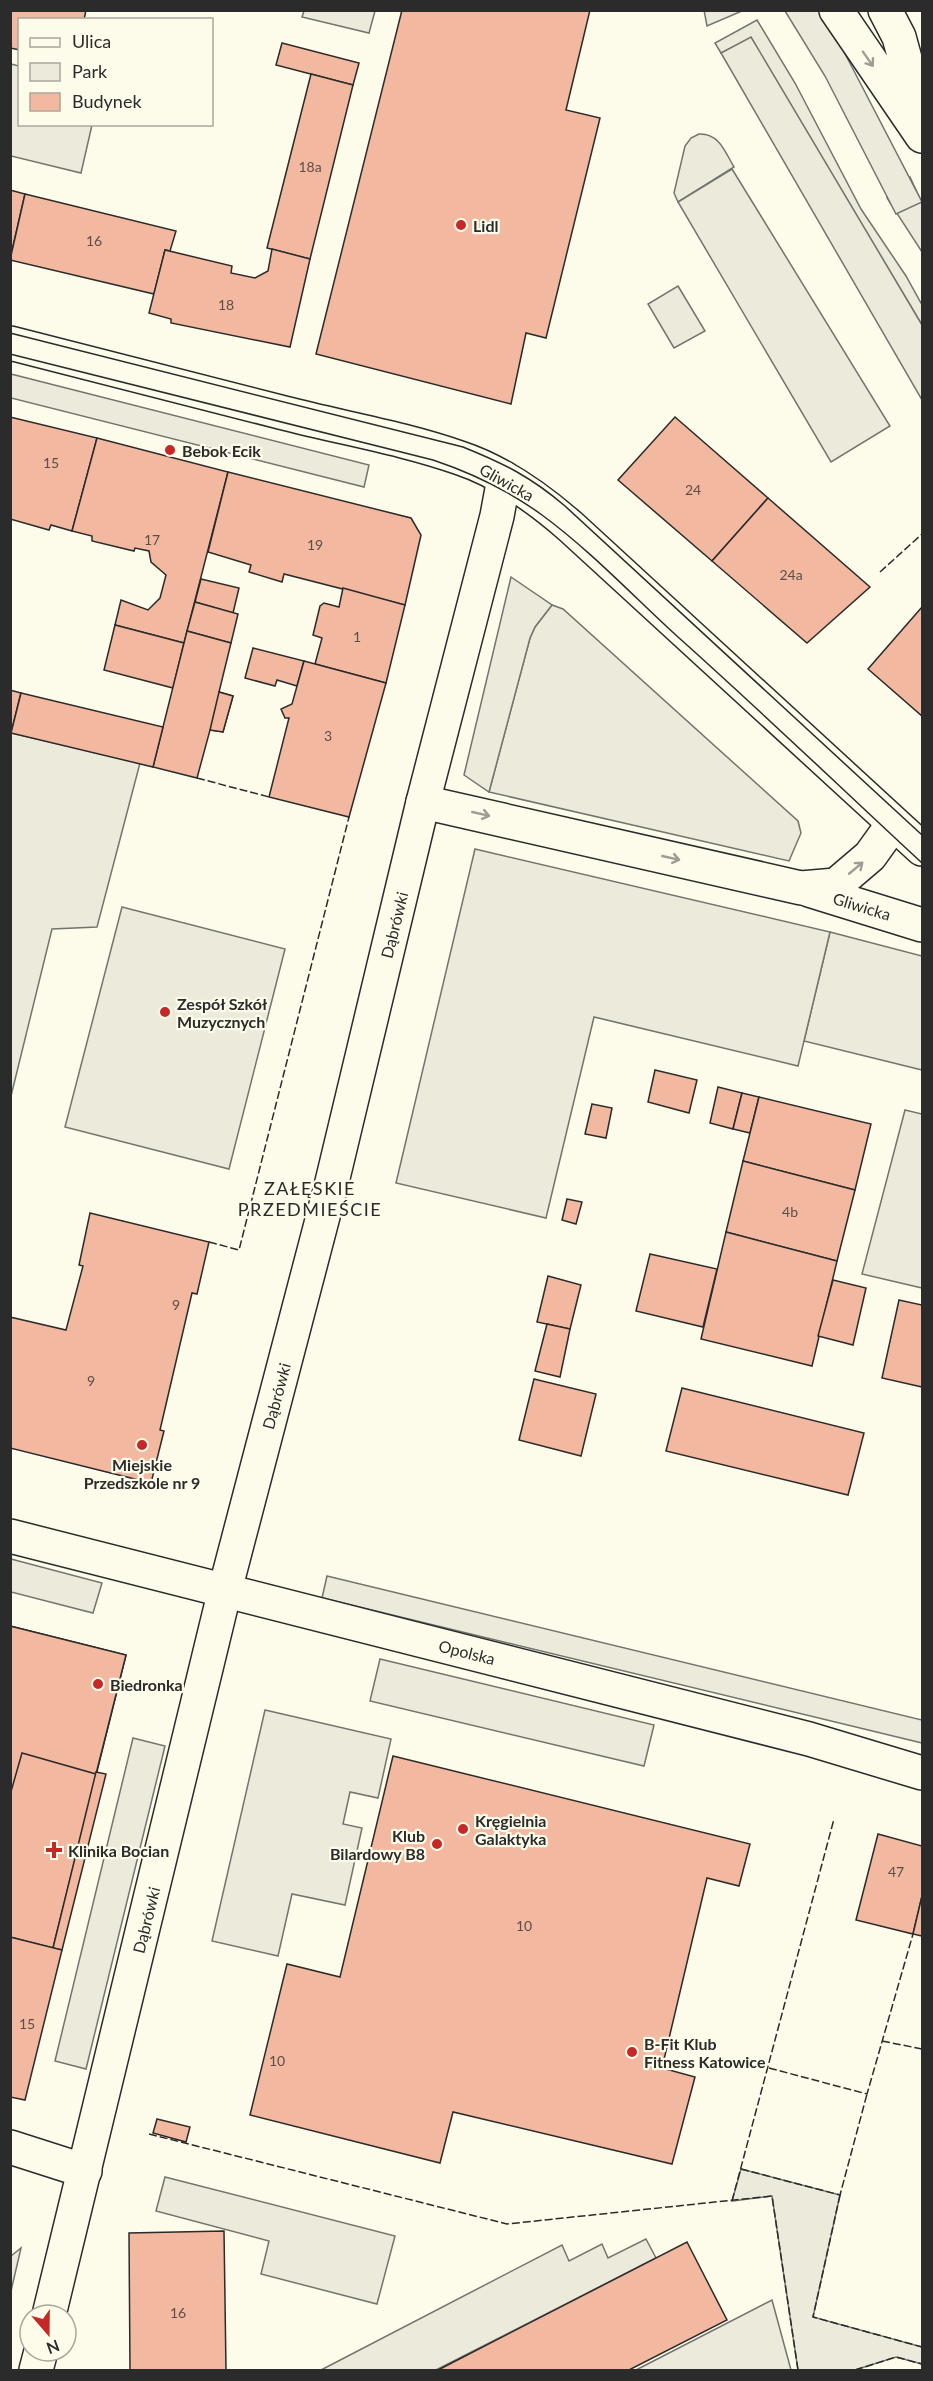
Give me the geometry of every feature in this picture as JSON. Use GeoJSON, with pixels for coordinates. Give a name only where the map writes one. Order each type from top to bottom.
{"type":"FeatureCollection","features":[{"type":"Feature","properties":{"kind":"street"},"geometry":{"type":"LineString","coordinates":[[836,10],[922,136]]}},
{"type":"Feature","properties":{"kind":"street"},"geometry":{"type":"LineString","coordinates":[[885,10],[899,37],[922,120]]}},
{"type":"Feature","properties":{"kind":"street","name":"Gliwicka"},"geometry":{"type":"LineString","coordinates":[[10,343],[312,420],[412,443],[462,458],[504,478],[540,500],[571,527],[922,849]]}},
{"type":"Feature","properties":{"kind":"street","name":"Dąbrówki"},"geometry":{"type":"LineString","coordinates":[[52,2303],[225,1590],[332,1182],[423,802],[497,516],[504,478]]}},
{"type":"Feature","properties":{"kind":"street","name":"Gliwicka"},"geometry":{"type":"LineString","coordinates":[[423,802],[801,888],[922,925]]}},
{"type":"Feature","properties":{"kind":"street","name":"Gliwicka"},"geometry":{"type":"LineString","coordinates":[[801,888],[836,885],[870,856],[893,824]]}},
{"type":"Feature","properties":{"kind":"street","name":"Opolska"},"geometry":{"type":"LineString","coordinates":[[10,1536],[808,1739],[922,1773]]}},
{"type":"Feature","properties":{"kind":"street"},"geometry":{"type":"LineString","coordinates":[[10,2148],[85,2170]]}},
{"type":"Feature","properties":{"kind":"green space"},"geometry":{"type":"Polygon","coordinates":[[[704,10],[742,10],[742,11],[707,26],[704,10]]]}},
{"type":"Feature","properties":{"kind":"green space"},"geometry":{"type":"Polygon","coordinates":[[[757,20],[795,83],[861,209],[906,276],[922,305],[922,325],[751,38],[721,53],[715,43],[757,20]]]}},
{"type":"Feature","properties":{"kind":"green space"},"geometry":{"type":"Polygon","coordinates":[[[699,134],[716,140],[734,167],[678,202],[674,193],[685,146],[691,138],[699,134]]]}},
{"type":"Feature","properties":{"kind":"green space"},"geometry":{"type":"Polygon","coordinates":[[[910,177],[922,203],[922,252],[887,198],[910,177]]]}},
{"type":"Feature","properties":{"kind":"green space"},"geometry":{"type":"Polygon","coordinates":[[[552,605],[563,609],[798,821],[801,833],[789,861],[489,792],[530,638],[535,627],[552,605]]]}},
{"type":"Feature","properties":{"kind":"green space"},"geometry":{"type":"Polygon","coordinates":[[[122,907],[285,949],[229,1169],[65,1127],[122,907]]]}},
{"type":"Feature","properties":{"kind":"green space"},"geometry":{"type":"Polygon","coordinates":[[[830,932],[922,956],[922,1070],[804,1041],[830,932]]]}},
{"type":"Feature","properties":{"kind":"green space"},"geometry":{"type":"Polygon","coordinates":[[[905,1110],[922,1114],[922,1288],[862,1274],[905,1110]]]}},
{"type":"Feature","properties":{"kind":"green space"},"geometry":{"type":"Polygon","coordinates":[[[741,2169],[840,2195],[813,2317],[922,2347],[922,2364],[896,2357],[855,2370],[798,2370],[772,2196],[732,2201],[741,2169]]]}},
{"type":"Feature","properties":{"kind":"shaded area"},"geometry":{"type":"Polygon","coordinates":[[[304,10],[375,11],[369,33],[302,17],[304,10]]]}},
{"type":"Feature","properties":{"kind":"shaded area"},"geometry":{"type":"Polygon","coordinates":[[[785,11],[819,11],[841,46],[922,202],[896,214],[825,76],[785,11]]]}},
{"type":"Feature","properties":{"kind":"shaded area"},"geometry":{"type":"Polygon","coordinates":[[[751,37],[922,325],[922,400],[721,53],[751,37]]]}},
{"type":"Feature","properties":{"kind":"shaded area"},"geometry":{"type":"Polygon","coordinates":[[[11,64],[18,66],[18,126],[92,126],[81,173],[11,156],[11,64]]]}},
{"type":"Feature","properties":{"kind":"shaded area"},"geometry":{"type":"Polygon","coordinates":[[[732,169],[890,426],[831,462],[678,202],[732,169]]]}},
{"type":"Feature","properties":{"kind":"shaded area"},"geometry":{"type":"Polygon","coordinates":[[[678,286],[705,331],[674,348],[648,304],[678,286]]]}},
{"type":"Feature","properties":{"kind":"shaded area"},"geometry":{"type":"Polygon","coordinates":[[[11,374],[369,465],[364,487],[11,398],[11,374]]]}},
{"type":"Feature","properties":{"kind":"shaded area"},"geometry":{"type":"Polygon","coordinates":[[[511,577],[552,605],[535,627],[530,638],[489,792],[464,775],[511,577]]]}},
{"type":"Feature","properties":{"kind":"shaded area"},"geometry":{"type":"Polygon","coordinates":[[[11,733],[140,763],[97,927],[52,929],[11,1096],[11,733]]]}},
{"type":"Feature","properties":{"kind":"shaded area"},"geometry":{"type":"Polygon","coordinates":[[[475,849],[830,932],[798,1066],[594,1017],[546,1218],[396,1183],[475,849]]]}},
{"type":"Feature","properties":{"kind":"shaded area"},"geometry":{"type":"Polygon","coordinates":[[[11,1559],[102,1583],[93,1613],[11,1592],[11,1559]]]}},
{"type":"Feature","properties":{"kind":"shaded area"},"geometry":{"type":"Polygon","coordinates":[[[327,1576],[922,1720],[922,1743],[322,1598],[327,1576]]]}},
{"type":"Feature","properties":{"kind":"shaded area"},"geometry":{"type":"Polygon","coordinates":[[[380,1659],[654,1725],[644,1766],[370,1701],[380,1659]]]}},
{"type":"Feature","properties":{"kind":"shaded area"},"geometry":{"type":"Polygon","coordinates":[[[265,1710],[391,1739],[378,1798],[350,1792],[343,1824],[362,1828],[345,1905],[292,1894],[278,1956],[212,1941],[265,1710]]]}},
{"type":"Feature","properties":{"kind":"shaded area"},"geometry":{"type":"Polygon","coordinates":[[[133,1738],[165,1746],[86,2069],[55,2061],[133,1738]]]}},
{"type":"Feature","properties":{"kind":"shaded area"},"geometry":{"type":"Polygon","coordinates":[[[165,2177],[395,2236],[377,2304],[261,2274],[269,2241],[156,2211],[165,2177]]]}},
{"type":"Feature","properties":{"kind":"shaded area"},"geometry":{"type":"Polygon","coordinates":[[[646,2239],[656,2258],[436,2370],[321,2370],[562,2245],[569,2261],[602,2244],[608,2258],[646,2239]]]}},
{"type":"Feature","properties":{"kind":"shaded area"},"geometry":{"type":"Polygon","coordinates":[[[21,2248],[11,2291],[11,2256],[21,2248]]]}},
{"type":"Feature","properties":{"kind":"shaded area"},"geometry":{"type":"Polygon","coordinates":[[[772,2300],[791,2370],[636,2370],[772,2300]]]}},
{"type":"Feature","properties":{"kind":"building"},"geometry":{"type":"Polygon","coordinates":[[[10,10],[86,10],[84,18],[18,18],[18,50],[10,48],[10,10]]]}},
{"type":"Feature","properties":{"kind":"building","name":"Lidl"},"geometry":{"type":"Polygon","coordinates":[[[402,10],[590,10],[566,110],[600,118],[546,338],[526,333],[511,404],[316,354],[402,10]]]}},
{"type":"Feature","properties":{"kind":"building"},"geometry":{"type":"Polygon","coordinates":[[[282,43],[359,63],[353,85],[276,65],[282,43]]]}},
{"type":"Feature","properties":{"kind":"building"},"geometry":{"type":"Polygon","coordinates":[[[311,74],[353,85],[310,259],[267,248],[311,74]]]}},
{"type":"Feature","properties":{"kind":"building"},"geometry":{"type":"Polygon","coordinates":[[[10,190],[25,194],[10,259],[10,190]]]}},
{"type":"Feature","properties":{"kind":"building"},"geometry":{"type":"Polygon","coordinates":[[[25,194],[176,231],[170,251],[165,250],[154,294],[10,260],[25,194]]]}},
{"type":"Feature","properties":{"kind":"building"},"geometry":{"type":"Polygon","coordinates":[[[272,249],[310,259],[290,347],[171,323],[171,319],[149,313],[165,250],[232,266],[231,273],[255,278],[268,271],[272,249]]]}},
{"type":"Feature","properties":{"kind":"building"},"geometry":{"type":"Polygon","coordinates":[[[10,417],[97,438],[72,531],[51,525],[49,530],[10,519],[10,417]]]}},
{"type":"Feature","properties":{"kind":"building"},"geometry":{"type":"Polygon","coordinates":[[[675,417],[768,498],[712,561],[618,480],[675,417]]]}},
{"type":"Feature","properties":{"kind":"building"},"geometry":{"type":"Polygon","coordinates":[[[97,438],[228,472],[184,643],[115,625],[121,600],[148,610],[160,598],[166,575],[151,562],[149,551],[135,548],[134,551],[92,541],[92,536],[72,531],[97,438]]]}},
{"type":"Feature","properties":{"kind":"building"},"geometry":{"type":"Polygon","coordinates":[[[228,472],[411,518],[421,535],[405,605],[284,574],[282,582],[249,572],[251,565],[208,552],[228,472]]]}},
{"type":"Feature","properties":{"kind":"building"},"geometry":{"type":"Polygon","coordinates":[[[768,498],[870,587],[807,643],[712,561],[768,498]]]}},
{"type":"Feature","properties":{"kind":"building"},"geometry":{"type":"Polygon","coordinates":[[[201,579],[239,588],[233,613],[195,602],[201,579]]]}},
{"type":"Feature","properties":{"kind":"building"},"geometry":{"type":"Polygon","coordinates":[[[343,588],[405,605],[386,683],[315,664],[322,638],[313,635],[320,606],[324,603],[339,607],[343,588]]]}},
{"type":"Feature","properties":{"kind":"building"},"geometry":{"type":"Polygon","coordinates":[[[195,602],[238,614],[231,643],[187,631],[195,602]]]}},
{"type":"Feature","properties":{"kind":"building"},"geometry":{"type":"Polygon","coordinates":[[[922,607],[922,716],[868,669],[922,607]]]}},
{"type":"Feature","properties":{"kind":"building"},"geometry":{"type":"Polygon","coordinates":[[[115,625],[184,643],[173,688],[104,670],[115,625]]]}},
{"type":"Feature","properties":{"kind":"building"},"geometry":{"type":"Polygon","coordinates":[[[187,631],[231,643],[219,692],[233,696],[223,732],[210,730],[197,778],[153,767],[187,631]]]}},
{"type":"Feature","properties":{"kind":"building"},"geometry":{"type":"Polygon","coordinates":[[[253,648],[304,661],[297,686],[277,680],[275,686],[245,678],[253,648]]]}},
{"type":"Feature","properties":{"kind":"building"},"geometry":{"type":"Polygon","coordinates":[[[304,661],[386,683],[349,817],[269,797],[289,718],[285,718],[281,709],[292,704],[304,661]]]}},
{"type":"Feature","properties":{"kind":"building"},"geometry":{"type":"Polygon","coordinates":[[[10,690],[21,693],[11,733],[10,733],[10,690]]]}},
{"type":"Feature","properties":{"kind":"building"},"geometry":{"type":"Polygon","coordinates":[[[219,692],[233,696],[223,732],[210,730],[219,692]]]}},
{"type":"Feature","properties":{"kind":"building"},"geometry":{"type":"Polygon","coordinates":[[[21,693],[163,727],[153,767],[11,733],[21,693]]]}},
{"type":"Feature","properties":{"kind":"building"},"geometry":{"type":"Polygon","coordinates":[[[655,1070],[697,1080],[689,1113],[648,1102],[655,1070]]]}},
{"type":"Feature","properties":{"kind":"building"},"geometry":{"type":"Polygon","coordinates":[[[718,1087],[742,1093],[733,1129],[710,1123],[718,1087]]]}},
{"type":"Feature","properties":{"kind":"building"},"geometry":{"type":"Polygon","coordinates":[[[742,1093],[759,1097],[750,1133],[733,1129],[742,1093]]]}},
{"type":"Feature","properties":{"kind":"building"},"geometry":{"type":"Polygon","coordinates":[[[759,1097],[871,1124],[855,1190],[743,1161],[759,1097]]]}},
{"type":"Feature","properties":{"kind":"building"},"geometry":{"type":"Polygon","coordinates":[[[592,1104],[612,1108],[606,1138],[585,1134],[592,1104]]]}},
{"type":"Feature","properties":{"kind":"building"},"geometry":{"type":"Polygon","coordinates":[[[743,1161],[855,1190],[837,1261],[726,1232],[743,1161]]]}},
{"type":"Feature","properties":{"kind":"building"},"geometry":{"type":"Polygon","coordinates":[[[567,1199],[582,1202],[576,1224],[562,1220],[567,1199]]]}},
{"type":"Feature","properties":{"kind":"building"},"geometry":{"type":"Polygon","coordinates":[[[90,1213],[209,1242],[197,1294],[192,1293],[160,1430],[164,1431],[151,1483],[10,1448],[10,1317],[66,1330],[83,1266],[79,1265],[90,1213]]]}},
{"type":"Feature","properties":{"kind":"building"},"geometry":{"type":"Polygon","coordinates":[[[726,1232],[837,1261],[812,1366],[701,1339],[726,1232]]]}},
{"type":"Feature","properties":{"kind":"building"},"geometry":{"type":"Polygon","coordinates":[[[650,1254],[717,1269],[703,1327],[636,1311],[650,1254]]]}},
{"type":"Feature","properties":{"kind":"building"},"geometry":{"type":"Polygon","coordinates":[[[548,1276],[581,1285],[570,1329],[537,1322],[548,1276]]]}},
{"type":"Feature","properties":{"kind":"building"},"geometry":{"type":"Polygon","coordinates":[[[833,1280],[866,1288],[853,1345],[818,1336],[833,1280]]]}},
{"type":"Feature","properties":{"kind":"building"},"geometry":{"type":"Polygon","coordinates":[[[899,1300],[922,1305],[922,1387],[882,1378],[899,1300]]]}},
{"type":"Feature","properties":{"kind":"building"},"geometry":{"type":"Polygon","coordinates":[[[547,1324],[570,1329],[560,1377],[535,1371],[547,1324]]]}},
{"type":"Feature","properties":{"kind":"building"},"geometry":{"type":"Polygon","coordinates":[[[534,1379],[596,1394],[581,1456],[519,1440],[534,1379]]]}},
{"type":"Feature","properties":{"kind":"building"},"geometry":{"type":"Polygon","coordinates":[[[682,1388],[864,1433],[848,1495],[666,1451],[682,1388]]]}},
{"type":"Feature","properties":{"kind":"building"},"geometry":{"type":"Polygon","coordinates":[[[10,1626],[126,1655],[53,1948],[10,1937],[10,1626]]]}},
{"type":"Feature","properties":{"kind":"building"},"geometry":{"type":"Polygon","coordinates":[[[10,1626],[126,1655],[96,1774],[22,1753],[10,1795],[10,1626]]]}},
{"type":"Feature","properties":{"kind":"building"},"geometry":{"type":"Polygon","coordinates":[[[393,1756],[750,1844],[739,1886],[707,1878],[662,2068],[695,2077],[672,2164],[453,2112],[440,2163],[250,2115],[287,1964],[340,1977],[393,1756]]]}},
{"type":"Feature","properties":{"kind":"building"},"geometry":{"type":"Polygon","coordinates":[[[96,1772],[106,1774],[62,1950],[53,1948],[96,1772]]]}},
{"type":"Feature","properties":{"kind":"building"},"geometry":{"type":"Polygon","coordinates":[[[878,1834],[922,1846],[922,1896],[913,1934],[856,1920],[878,1834]]]}},
{"type":"Feature","properties":{"kind":"building"},"geometry":{"type":"Polygon","coordinates":[[[922,1896],[922,1936],[913,1934],[922,1896]]]}},
{"type":"Feature","properties":{"kind":"building"},"geometry":{"type":"Polygon","coordinates":[[[10,1937],[62,1950],[25,2100],[10,2097],[10,1937]]]}},
{"type":"Feature","properties":{"kind":"building"},"geometry":{"type":"Polygon","coordinates":[[[157,2119],[190,2127],[186,2142],[153,2133],[157,2119]]]}},
{"type":"Feature","properties":{"kind":"building"},"geometry":{"type":"Polygon","coordinates":[[[224,2231],[226,2370],[130,2370],[129,2233],[224,2231]]]}},
{"type":"Feature","properties":{"kind":"building"},"geometry":{"type":"Polygon","coordinates":[[[687,2242],[727,2320],[629,2370],[438,2370],[687,2242]]]}},
{"type":"Feature","properties":{"kind":"tram line"},"geometry":{"type":"LineString","coordinates":[[10,333],[463,447],[517,472],[565,506],[922,835]]}},
{"type":"Feature","properties":{"kind":"tram line"},"geometry":{"type":"LineString","coordinates":[[10,354],[433,460],[503,490],[542,515],[595,559],[922,863]]}},
{"type":"Feature","properties":{"kind":"fence"},"geometry":{"type":"LineString","coordinates":[[880,572],[922,534]]}},
{"type":"Feature","properties":{"kind":"fence"},"geometry":{"type":"LineString","coordinates":[[197,778],[269,797]]}},
{"type":"Feature","properties":{"kind":"fence"},"geometry":{"type":"LineString","coordinates":[[209,1242],[239,1250],[349,817]]}},
{"type":"Feature","properties":{"kind":"fence"},"geometry":{"type":"LineString","coordinates":[[732,2201],[834,1819]]}},
{"type":"Feature","properties":{"kind":"fence"},"geometry":{"type":"LineString","coordinates":[[769,2068],[867,2094],[913,1934]]}},
{"type":"Feature","properties":{"kind":"fence"},"geometry":{"type":"LineString","coordinates":[[882,2041],[922,2049]]}},
{"type":"Feature","properties":{"kind":"fence"},"geometry":{"type":"LineString","coordinates":[[741,2169],[840,2195],[867,2094]]}},
{"type":"Feature","properties":{"kind":"fence"},"geometry":{"type":"LineString","coordinates":[[149,2134],[507,2224],[772,2196],[798,2370]]}},
{"type":"Feature","properties":{"kind":"fence"},"geometry":{"type":"LineString","coordinates":[[840,2195],[813,2317],[922,2347]]}},
{"type":"Feature","properties":{"kind":"fence"},"geometry":{"type":"LineString","coordinates":[[855,2370],[896,2357],[922,2364]]}},
{"type":"Feature","properties":{"kind":"place","name":"Lidl"},"geometry":{"type":"Point","coordinates":[461,225]}},
{"type":"Feature","properties":{"kind":"place","name":"Bebok Ecik"},"geometry":{"type":"Point","coordinates":[170,450]}},
{"type":"Feature","properties":{"kind":"place","name":"Zespół Szkół Muzycznych"},"geometry":{"type":"Point","coordinates":[165,1012]}},
{"type":"Feature","properties":{"kind":"place","name":"Miejskie Przedszkole nr 9"},"geometry":{"type":"Point","coordinates":[142,1445]}},
{"type":"Feature","properties":{"kind":"place","name":"Biedronka"},"geometry":{"type":"Point","coordinates":[98,1684]}},
{"type":"Feature","properties":{"kind":"place","name":"Kręgielnia Galaktyka"},"geometry":{"type":"Point","coordinates":[463,1829]}},
{"type":"Feature","properties":{"kind":"place","name":"Klub Bilardowy B8"},"geometry":{"type":"Point","coordinates":[437,1844]}},
{"type":"Feature","properties":{"kind":"place","name":"Klinika Bocian"},"geometry":{"type":"Point","coordinates":[54,1850]}},
{"type":"Feature","properties":{"kind":"place","name":"B-Fit Klub Fitness Katowice"},"geometry":{"type":"Point","coordinates":[632,2052]}},
{"type":"Feature","properties":{"kind":"district","name":"ZAŁĘSKIE PRZEDMIEŚCIE"},"geometry":{"type":"Point","coordinates":[310,1198]}}]}
